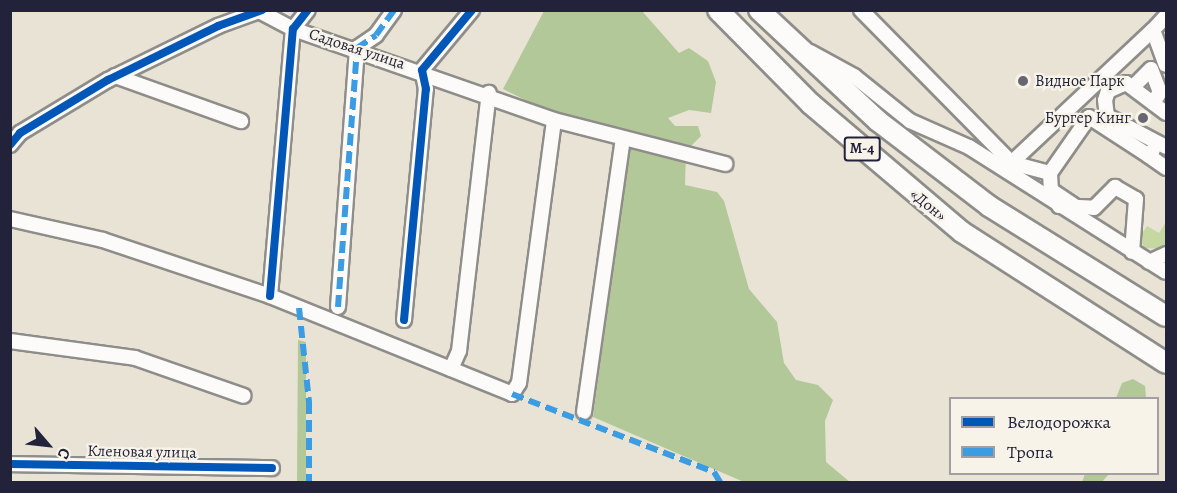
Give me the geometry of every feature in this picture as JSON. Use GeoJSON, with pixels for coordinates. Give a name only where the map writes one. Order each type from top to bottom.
{"type":"FeatureCollection","features":[{"type":"Feature","properties":{"kind":"highway","name":"«Дон»"},"geometry":{"type":"LineString","coordinates":[[718,10],[811,104],[962,232],[1167,363]]}},
{"type":"Feature","properties":{"kind":"highway","name":"М-4"},"geometry":{"type":"LineString","coordinates":[[759,10],[878,121],[989,206],[1167,316]]}},
{"type":"Feature","properties":{"kind":"street"},"geometry":{"type":"LineString","coordinates":[[270,296],[293,29],[308,10]]}},
{"type":"Feature","properties":{"kind":"street"},"geometry":{"type":"LineString","coordinates":[[338,307],[357,48],[376,35],[394,10]]}},
{"type":"Feature","properties":{"kind":"street"},"geometry":{"type":"LineString","coordinates":[[405,320],[426,89],[422,70],[472,10]]}},
{"type":"Feature","properties":{"kind":"street"},"geometry":{"type":"LineString","coordinates":[[861,10],[1007,166],[1054,205],[1167,273]]}},
{"type":"Feature","properties":{"kind":"street"},"geometry":{"type":"LineString","coordinates":[[10,145],[20,133],[115,76],[218,26],[262,11]]}},
{"type":"Feature","properties":{"kind":"street","name":"Садовая улица"},"geometry":{"type":"LineString","coordinates":[[262,11],[293,29],[357,48],[489,93],[554,120],[725,164]]}},
{"type":"Feature","properties":{"kind":"street"},"geometry":{"type":"LineString","coordinates":[[1007,166],[1078,103],[1167,16]]}},
{"type":"Feature","properties":{"kind":"street"},"geometry":{"type":"LineString","coordinates":[[1153,30],[1167,65]]}},
{"type":"Feature","properties":{"kind":"street"},"geometry":{"type":"LineString","coordinates":[[793,44],[854,76],[910,121],[1007,166],[1050,173]]}},
{"type":"Feature","properties":{"kind":"street"},"geometry":{"type":"LineString","coordinates":[[1133,87],[1151,69],[1160,92],[1153,103]]}},
{"type":"Feature","properties":{"kind":"street"},"geometry":{"type":"LineString","coordinates":[[115,76],[241,121]]}},
{"type":"Feature","properties":{"kind":"street"},"geometry":{"type":"LineString","coordinates":[[1167,113],[1133,87],[1118,84],[1108,91],[1104,109],[1157,150],[1167,168]]}},
{"type":"Feature","properties":{"kind":"street"},"geometry":{"type":"LineString","coordinates":[[451,369],[459,351],[489,93]]}},
{"type":"Feature","properties":{"kind":"street"},"geometry":{"type":"LineString","coordinates":[[1078,103],[1089,117],[1157,150]]}},
{"type":"Feature","properties":{"kind":"street"},"geometry":{"type":"LineString","coordinates":[[1077,208],[1050,190],[1050,173],[1089,117]]}},
{"type":"Feature","properties":{"kind":"street"},"geometry":{"type":"LineString","coordinates":[[10,219],[104,240],[270,296],[512,394],[519,383],[554,120]]}},
{"type":"Feature","properties":{"kind":"street"},"geometry":{"type":"LineString","coordinates":[[584,412],[623,139]]}},
{"type":"Feature","properties":{"kind":"street"},"geometry":{"type":"LineString","coordinates":[[1054,205],[1077,208],[1097,207],[1115,187],[1136,199],[1132,252]]}},
{"type":"Feature","properties":{"kind":"street"},"geometry":{"type":"LineString","coordinates":[[1149,262],[1167,254]]}},
{"type":"Feature","properties":{"kind":"street"},"geometry":{"type":"LineString","coordinates":[[10,341],[135,358],[244,396]]}},
{"type":"Feature","properties":{"kind":"street","name":"Кленовая улица"},"geometry":{"type":"LineString","coordinates":[[10,464],[272,468]]}},
{"type":"Feature","properties":{"kind":"green space"},"geometry":{"type":"Polygon","coordinates":[[[544,11],[642,11],[679,53],[689,48],[708,61],[716,82],[711,113],[689,110],[668,118],[675,126],[698,126],[701,136],[686,151],[685,185],[717,192],[724,201],[749,289],[777,322],[784,363],[796,380],[818,385],[833,400],[825,421],[826,462],[850,482],[744,482],[593,417],[629,151],[503,89],[544,11]]]}},
{"type":"Feature","properties":{"kind":"green space"},"geometry":{"type":"Polygon","coordinates":[[[1166,222],[1165,249],[1145,248],[1139,238],[1147,226],[1159,233],[1166,222]]]}},
{"type":"Feature","properties":{"kind":"green space"},"geometry":{"type":"Polygon","coordinates":[[[298,340],[306,342],[306,482],[297,482],[298,340]]]}},
{"type":"Feature","properties":{"kind":"green space"},"geometry":{"type":"Polygon","coordinates":[[[1133,379],[1145,386],[1146,397],[1116,397],[1122,383],[1133,379]]]}},
{"type":"Feature","properties":{"kind":"green space"},"geometry":{"type":"Polygon","coordinates":[[[1085,475],[1108,475],[1102,482],[1082,482],[1085,475]]]}},
{"type":"Feature","properties":{"kind":"marked path"},"geometry":{"type":"LineString","coordinates":[[338,307],[357,48],[376,35],[394,10]]}},
{"type":"Feature","properties":{"kind":"marked path"},"geometry":{"type":"LineString","coordinates":[[299,308],[309,402],[309,482]]}},
{"type":"Feature","properties":{"kind":"marked path"},"geometry":{"type":"LineString","coordinates":[[512,394],[714,472],[720,482]]}},
{"type":"Feature","properties":{"kind":"cycle path"},"geometry":{"type":"LineString","coordinates":[[10,145],[20,133],[108,80],[218,26],[262,10]]}},
{"type":"Feature","properties":{"kind":"cycle path"},"geometry":{"type":"LineString","coordinates":[[270,296],[293,29],[308,10]]}},
{"type":"Feature","properties":{"kind":"cycle path"},"geometry":{"type":"LineString","coordinates":[[404,320],[426,89],[422,70],[472,10]]}},
{"type":"Feature","properties":{"kind":"cycle path"},"geometry":{"type":"LineString","coordinates":[[10,464],[272,468]]}},
{"type":"Feature","properties":{"kind":"place","name":"Видное Парк"},"geometry":{"type":"Point","coordinates":[1023,81]}},
{"type":"Feature","properties":{"kind":"place","name":"Бургер Кинг"},"geometry":{"type":"Point","coordinates":[1143,118]}}]}
